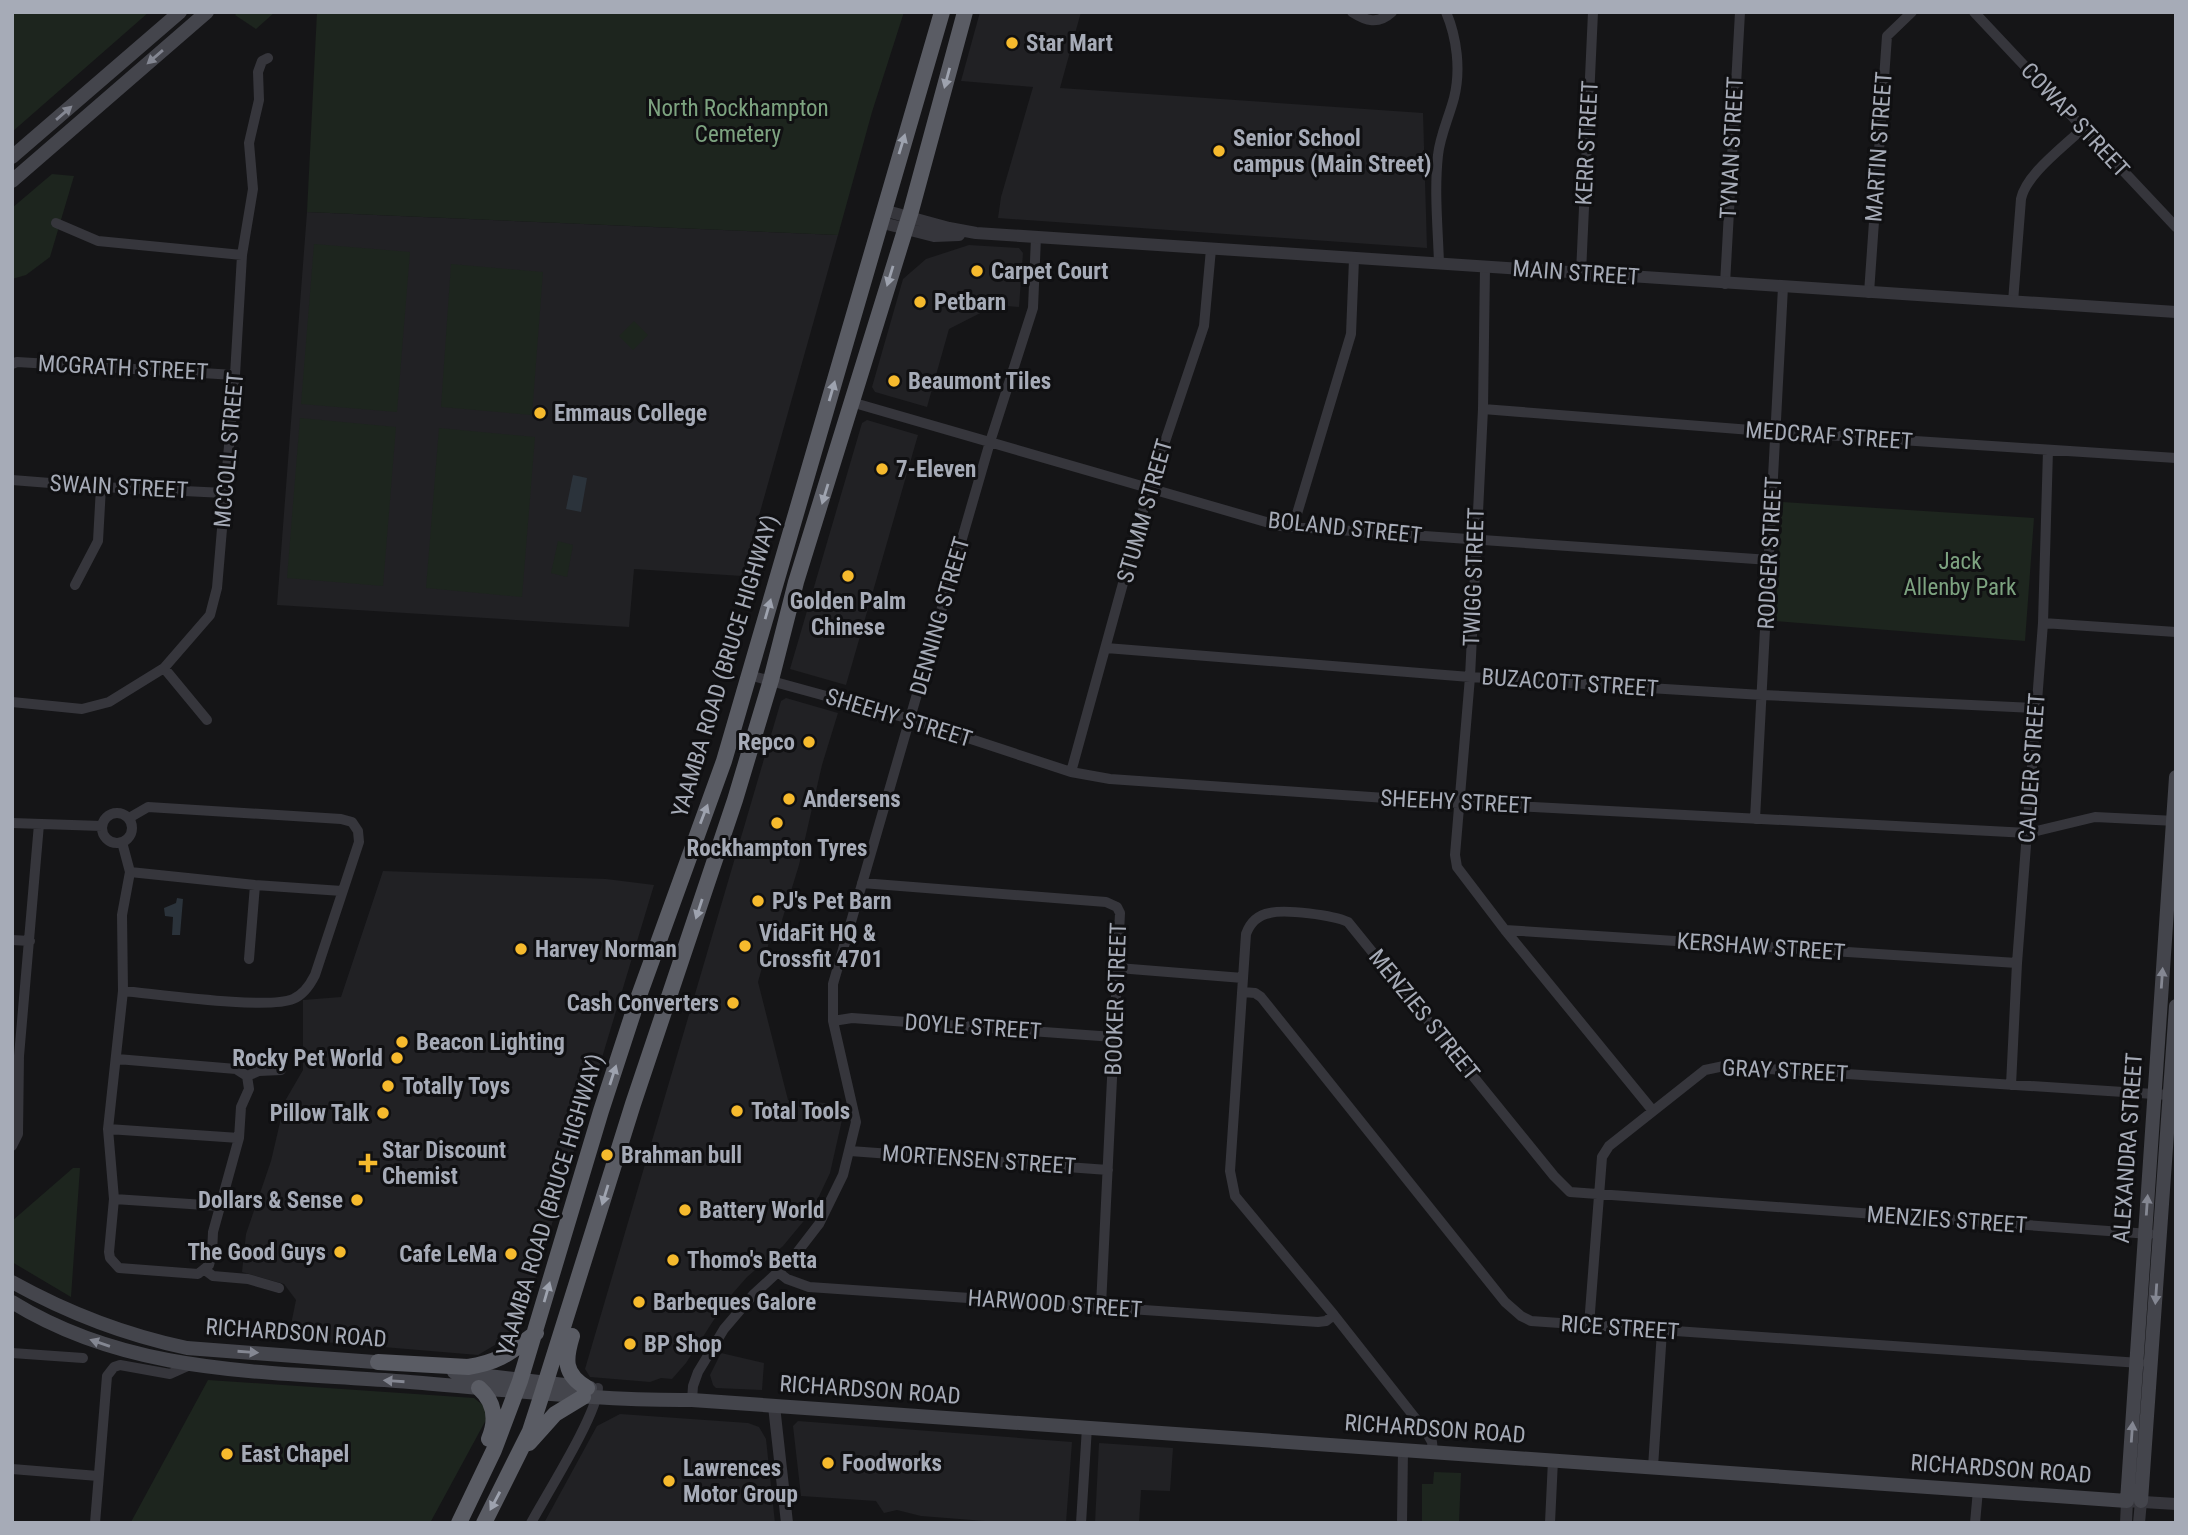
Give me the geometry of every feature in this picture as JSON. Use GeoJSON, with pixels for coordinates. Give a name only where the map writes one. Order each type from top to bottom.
{"type":"FeatureCollection","features":[{"type":"Feature","properties":{"kind":"highway","name":"YAAMBA ROAD (BRUCE HIGHWAY)"},"geometry":{"type":"LineString","coordinates":[[462,1518],[494,1450],[518,1387],[605,1100],[658,942],[724,761],[942,12]]}},
{"type":"Feature","properties":{"kind":"highway","name":"YAAMBA ROAD (BRUCE HIGHWAY)"},"geometry":{"type":"LineString","coordinates":[[484,1523],[517,1457],[544,1389],[632,1104],[735,800],[771,680],[796,582],[827,488],[906,223],[965,12]]}},
{"type":"Feature","properties":{"kind":"highway"},"geometry":{"type":"LineString","coordinates":[[517,1457],[548,1420],[567,1405],[591,1393],[568,1370],[565,1358],[587,1284],[590,1264],[586,1257]]}},
{"type":"Feature","properties":{"kind":"highway"},"geometry":{"type":"LineString","coordinates":[[378,1362],[468,1367],[481,1365],[502,1358],[536,1333]]}},
{"type":"Feature","properties":{"kind":"highway"},"geometry":{"type":"LineString","coordinates":[[462,1518],[468,1487],[493,1429],[493,1408],[488,1397],[479,1388]]}},
{"type":"Feature","properties":{"kind":"main road"},"geometry":{"type":"LineString","coordinates":[[12,158],[180,12]]}},
{"type":"Feature","properties":{"kind":"main road"},"geometry":{"type":"LineString","coordinates":[[12,181],[207,12]]}},
{"type":"Feature","properties":{"kind":"main road","name":"ALEXANDRA STREET"},"geometry":{"type":"LineString","coordinates":[[2134,1501],[2162,1095],[2176,777]]}},
{"type":"Feature","properties":{"kind":"main road","name":"ALEXANDRA STREET"},"geometry":{"type":"LineString","coordinates":[[2162,1095],[2176,1006]]}},
{"type":"Feature","properties":{"kind":"main road","name":"RICHARDSON ROAD"},"geometry":{"type":"LineString","coordinates":[[12,1282],[90,1320],[127,1334],[187,1348],[378,1362],[518,1387],[591,1393],[639,1391],[692,1400],[2134,1501]]}},
{"type":"Feature","properties":{"kind":"main road","name":"RICHARDSON ROAD"},"geometry":{"type":"LineString","coordinates":[[12,1302],[42,1319],[91,1340],[147,1357],[190,1365],[479,1388],[518,1387]]}},
{"type":"Feature","properties":{"kind":"street"},"geometry":{"type":"LineString","coordinates":[[1352,12],[1368,20],[1378,21],[1392,12]]}},
{"type":"Feature","properties":{"kind":"street"},"geometry":{"type":"LineString","coordinates":[[1439,264],[1436,176],[1438,152],[1454,98],[1457,73],[1455,46],[1446,12]]}},
{"type":"Feature","properties":{"kind":"street","name":"KERR STREET"},"geometry":{"type":"LineString","coordinates":[[1581,274],[1593,12]]}},
{"type":"Feature","properties":{"kind":"street","name":"TYNAN STREET"},"geometry":{"type":"LineString","coordinates":[[1725,284],[1740,12]]}},
{"type":"Feature","properties":{"kind":"street","name":"MARTIN STREET"},"geometry":{"type":"LineString","coordinates":[[1869,293],[1887,36],[1912,12]]}},
{"type":"Feature","properties":{"kind":"street","name":"COWAP STREET"},"geometry":{"type":"LineString","coordinates":[[1974,12],[2176,227]]}},
{"type":"Feature","properties":{"kind":"street","name":"MCCOLL STREET"},"geometry":{"type":"LineString","coordinates":[[12,702],[82,709],[109,702],[164,668],[210,615],[217,588],[242,255],[253,188],[247,146],[259,100],[258,72],[262,61],[268,58]]}},
{"type":"Feature","properties":{"kind":"street"},"geometry":{"type":"LineString","coordinates":[[2013,302],[2024,188],[2083,128]]}},
{"type":"Feature","properties":{"kind":"street","name":"MAIN STREET"},"geometry":{"type":"LineString","coordinates":[[881,216],[906,223],[976,233],[2176,312]]}},
{"type":"Feature","properties":{"kind":"street"},"geometry":{"type":"LineString","coordinates":[[56,223],[98,241],[242,255]]}},
{"type":"Feature","properties":{"kind":"street","name":"DENNING STREET"},"geometry":{"type":"LineString","coordinates":[[692,1400],[698,1372],[724,1329],[753,1295],[792,1259],[820,1224],[837,1190],[850,1151],[856,1122],[833,1020],[833,984],[990,442],[1033,308],[1036,237]]}},
{"type":"Feature","properties":{"kind":"street","name":"STUMM STREET"},"geometry":{"type":"LineString","coordinates":[[1071,772],[1149,488],[1203,326],[1211,249]]}},
{"type":"Feature","properties":{"kind":"street"},"geometry":{"type":"LineString","coordinates":[[1293,527],[1352,334],[1353,259]]}},
{"type":"Feature","properties":{"kind":"street","name":"TWIGG STREET"},"geometry":{"type":"LineString","coordinates":[[1485,267],[1483,410],[1470,677],[1455,855],[1457,867],[1653,1111]]}},
{"type":"Feature","properties":{"kind":"street","name":"RODGER STREET"},"geometry":{"type":"LineString","coordinates":[[1755,819],[1783,287]]}},
{"type":"Feature","properties":{"kind":"street","name":"MCGRATH STREET"},"geometry":{"type":"LineString","coordinates":[[12,364],[17,362],[235,374]]}},
{"type":"Feature","properties":{"kind":"street","name":"BOLAND STREET"},"geometry":{"type":"LineString","coordinates":[[851,402],[1280,526],[1770,560]]}},
{"type":"Feature","properties":{"kind":"street","name":"MEDCRAF STREET"},"geometry":{"type":"LineString","coordinates":[[1483,410],[2176,458]]}},
{"type":"Feature","properties":{"kind":"street","name":"CALDER STREET"},"geometry":{"type":"LineString","coordinates":[[2011,1085],[2017,964],[2043,623],[2048,450]]}},
{"type":"Feature","properties":{"kind":"street","name":"SWAIN STREET"},"geometry":{"type":"LineString","coordinates":[[12,480],[225,493]]}},
{"type":"Feature","properties":{"kind":"street"},"geometry":{"type":"LineString","coordinates":[[75,585],[98,541],[101,487]]}},
{"type":"Feature","properties":{"kind":"street"},"geometry":{"type":"LineString","coordinates":[[2043,623],[2176,632]]}},
{"type":"Feature","properties":{"kind":"street","name":"BUZACOTT STREET"},"geometry":{"type":"LineString","coordinates":[[1106,648],[1470,677],[2036,708]]}},
{"type":"Feature","properties":{"kind":"street"},"geometry":{"type":"LineString","coordinates":[[164,668],[207,720]]}},
{"type":"Feature","properties":{"kind":"street","name":"SHEEHY STREET"},"geometry":{"type":"LineString","coordinates":[[749,675],[910,719],[1071,772],[1110,779],[1458,803],[2028,833],[2095,817],[2174,821]]}},
{"type":"Feature","properties":{"kind":"street"},"geometry":{"type":"LineString","coordinates":[[123,991],[233,1001],[276,1002],[292,999],[303,992],[314,975],[359,842],[358,831],[352,822],[341,820],[148,807],[129,818]]}},
{"type":"Feature","properties":{"kind":"street"},"geometry":{"type":"LineString","coordinates":[[120,813],[129,818],[132,832],[127,840],[122,842],[107,839],[103,826],[111,814],[120,813]]}},
{"type":"Feature","properties":{"kind":"street"},"geometry":{"type":"LineString","coordinates":[[12,823],[103,826]]}},
{"type":"Feature","properties":{"kind":"street"},"geometry":{"type":"LineString","coordinates":[[12,1146],[18,1134],[16,1056],[30,941],[38,824]]}},
{"type":"Feature","properties":{"kind":"street"},"geometry":{"type":"LineString","coordinates":[[117,1059],[236,1069],[247,1076],[249,1089],[241,1107],[239,1138],[213,1232],[212,1254],[205,1270],[198,1274],[127,1269],[115,1264],[109,1252],[114,1199],[108,1129],[123,991],[122,915],[130,872],[122,842]]}},
{"type":"Feature","properties":{"kind":"street"},"geometry":{"type":"LineString","coordinates":[[130,872],[342,891]]}},
{"type":"Feature","properties":{"kind":"street","name":"BOOKER STREET"},"geometry":{"type":"LineString","coordinates":[[862,883],[1106,902],[1117,907],[1120,912],[1101,1306]]}},
{"type":"Feature","properties":{"kind":"street"},"geometry":{"type":"LineString","coordinates":[[249,959],[255,885]]}},
{"type":"Feature","properties":{"kind":"street","name":"MENZIES STREET"},"geometry":{"type":"LineString","coordinates":[[1433,1452],[1427,1433],[1235,1196],[1231,1184],[1246,934],[1254,920],[1271,912],[1332,916],[1348,922],[1562,1186],[1577,1195],[2152,1234]]}},
{"type":"Feature","properties":{"kind":"street","name":"KERSHAW STREET"},"geometry":{"type":"LineString","coordinates":[[1505,930],[2017,964]]}},
{"type":"Feature","properties":{"kind":"street"},"geometry":{"type":"LineString","coordinates":[[12,940],[30,941]]}},
{"type":"Feature","properties":{"kind":"street"},"geometry":{"type":"LineString","coordinates":[[1118,968],[1243,978]]}},
{"type":"Feature","properties":{"kind":"street","name":"RICE STREET"},"geometry":{"type":"LineString","coordinates":[[1243,992],[1261,996],[1512,1310],[1531,1321],[2144,1364]]}},
{"type":"Feature","properties":{"kind":"street","name":"DOYLE STREET"},"geometry":{"type":"LineString","coordinates":[[833,1020],[852,1018],[1114,1037]]}},
{"type":"Feature","properties":{"kind":"street","name":"GRAY STREET"},"geometry":{"type":"LineString","coordinates":[[1589,1325],[1602,1157],[1609,1146],[1697,1076],[1714,1066],[2162,1095]]}},
{"type":"Feature","properties":{"kind":"street"},"geometry":{"type":"LineString","coordinates":[[247,1076],[259,1071],[281,1070]]}},
{"type":"Feature","properties":{"kind":"street"},"geometry":{"type":"LineString","coordinates":[[108,1129],[239,1138]]}},
{"type":"Feature","properties":{"kind":"street","name":"MORTENSEN STREET"},"geometry":{"type":"LineString","coordinates":[[850,1151],[1108,1170]]}},
{"type":"Feature","properties":{"kind":"street"},"geometry":{"type":"LineString","coordinates":[[114,1199],[220,1206]]}},
{"type":"Feature","properties":{"kind":"street"},"geometry":{"type":"LineString","coordinates":[[205,1270],[213,1276],[248,1279],[279,1288]]}},
{"type":"Feature","properties":{"kind":"street","name":"HARWOOD STREET"},"geometry":{"type":"LineString","coordinates":[[778,1272],[787,1279],[808,1287],[1318,1322],[1326,1321],[1334,1315]]}},
{"type":"Feature","properties":{"kind":"street"},"geometry":{"type":"LineString","coordinates":[[1653,1467],[1662,1331]]}},
{"type":"Feature","properties":{"kind":"street"},"geometry":{"type":"LineString","coordinates":[[12,1353],[83,1358]]}},
{"type":"Feature","properties":{"kind":"street"},"geometry":{"type":"LineString","coordinates":[[95,1523],[105,1382],[110,1371],[120,1365],[170,1374],[190,1365]]}},
{"type":"Feature","properties":{"kind":"street"},"geometry":{"type":"LineString","coordinates":[[531,1523],[591,1393]]}},
{"type":"Feature","properties":{"kind":"street"},"geometry":{"type":"LineString","coordinates":[[774,1406],[787,1523]]}},
{"type":"Feature","properties":{"kind":"street"},"geometry":{"type":"LineString","coordinates":[[1081,1523],[1087,1427]]}},
{"type":"Feature","properties":{"kind":"street"},"geometry":{"type":"LineString","coordinates":[[1402,1523],[1403,1449]]}},
{"type":"Feature","properties":{"kind":"street"},"geometry":{"type":"LineString","coordinates":[[1550,1523],[1553,1460]]}},
{"type":"Feature","properties":{"kind":"street"},"geometry":{"type":"LineString","coordinates":[[12,1469],[98,1476]]}},
{"type":"Feature","properties":{"kind":"street"},"geometry":{"type":"LineString","coordinates":[[1975,1523],[1978,1490]]}},
{"type":"Feature","properties":{"kind":"street","name":"RICHARDSON ROAD"},"geometry":{"type":"LineString","coordinates":[[2134,1501],[2176,1504]]}},
{"type":"Feature","properties":{"kind":"street","name":"ALEXANDRA STREET"},"geometry":{"type":"LineString","coordinates":[[2126,1523],[2134,1501]]}},
{"type":"Feature","properties":{"kind":"street","name":"ALEXANDRA STREET"},"geometry":{"type":"LineString","coordinates":[[2134,1501],[2139,1523]]}},
{"type":"Feature","properties":{"kind":"shaded area","name":"Senior School campus (Main Street)"},"geometry":{"type":"Polygon","coordinates":[[[980,12],[1081,12],[1060,88],[1423,113],[1427,248],[998,218],[1001,197],[1033,87],[961,81],[980,12]]]}},
{"type":"Feature","properties":{"kind":"shaded area","name":"Emmaus College"},"geometry":{"type":"Polygon","coordinates":[[[307,212],[838,235],[742,576],[634,569],[629,627],[277,605],[307,212]]]}},
{"type":"Feature","properties":{"kind":"shaded area"},"geometry":{"type":"Polygon","coordinates":[[[969,245],[1019,248],[1023,253],[1019,307],[996,305],[949,329],[927,407],[875,392],[872,387],[903,279],[926,259],[969,245]]]}},
{"type":"Feature","properties":{"kind":"shaded area"},"geometry":{"type":"Polygon","coordinates":[[[867,420],[918,435],[846,685],[790,669],[862,423],[867,420]]]}},
{"type":"Feature","properties":{"kind":"shaded area"},"geometry":{"type":"Polygon","coordinates":[[[573,475],[587,478],[581,512],[566,509],[573,475]]]}},
{"type":"Feature","properties":{"kind":"shaded area"},"geometry":{"type":"Polygon","coordinates":[[[786,698],[838,713],[822,765],[799,865],[775,943],[769,942],[758,982],[788,1100],[838,1104],[842,1120],[830,1173],[812,1211],[783,1246],[747,1277],[726,1301],[686,1363],[672,1379],[661,1378],[650,1382],[590,1377],[585,1369],[781,701],[786,698]]]}},
{"type":"Feature","properties":{"kind":"shaded area"},"geometry":{"type":"Polygon","coordinates":[[[383,871],[606,879],[654,885],[523,1320],[500,1342],[478,1355],[288,1339],[296,1300],[284,1284],[242,1272],[246,1234],[271,1161],[285,1101],[303,1070],[303,1000],[341,997],[383,871]]]}},
{"type":"Feature","properties":{"kind":"shaded area"},"geometry":{"type":"Polygon","coordinates":[[[177,898],[183,899],[180,935],[172,935],[173,917],[165,916],[164,908],[176,903],[177,898]]]}},
{"type":"Feature","properties":{"kind":"shaded area"},"geometry":{"type":"Polygon","coordinates":[[[721,1353],[764,1363],[762,1390],[716,1388],[710,1375],[721,1353]]]}},
{"type":"Feature","properties":{"kind":"shaded area","name":"Lawrences Motor Group"},"geometry":{"type":"Polygon","coordinates":[[[620,1414],[748,1423],[759,1427],[766,1439],[775,1523],[544,1523],[597,1426],[620,1414]]]}},
{"type":"Feature","properties":{"kind":"shaded area"},"geometry":{"type":"Polygon","coordinates":[[[798,1421],[1072,1442],[1066,1523],[1010,1523],[921,1516],[897,1510],[884,1513],[876,1501],[801,1496],[793,1426],[798,1421]]]}},
{"type":"Feature","properties":{"kind":"shaded area"},"geometry":{"type":"Polygon","coordinates":[[[1099,1443],[1173,1448],[1170,1491],[1141,1490],[1139,1523],[1095,1523],[1099,1443]]]}},
{"type":"Feature","properties":{"kind":"green space"},"geometry":{"type":"Polygon","coordinates":[[[12,12],[149,12],[12,132],[12,12]]]}},
{"type":"Feature","properties":{"kind":"green space"},"geometry":{"type":"Polygon","coordinates":[[[238,12],[275,12],[256,29],[235,15],[238,12]]]}},
{"type":"Feature","properties":{"kind":"green space","name":"North Rockhampton Cemetery"},"geometry":{"type":"Polygon","coordinates":[[[317,12],[904,12],[872,112],[838,235],[307,212],[317,12]]]}},
{"type":"Feature","properties":{"kind":"green space"},"geometry":{"type":"Polygon","coordinates":[[[52,174],[74,176],[50,257],[26,275],[12,279],[12,208],[52,174]]]}},
{"type":"Feature","properties":{"kind":"green space"},"geometry":{"type":"Polygon","coordinates":[[[314,244],[410,252],[397,412],[301,404],[314,244]]]}},
{"type":"Feature","properties":{"kind":"green space"},"geometry":{"type":"Polygon","coordinates":[[[451,264],[543,272],[532,415],[441,407],[451,264]]]}},
{"type":"Feature","properties":{"kind":"green space"},"geometry":{"type":"Polygon","coordinates":[[[634,321],[648,335],[633,350],[619,336],[634,321]]]}},
{"type":"Feature","properties":{"kind":"green space"},"geometry":{"type":"Polygon","coordinates":[[[300,418],[396,427],[383,586],[287,578],[300,418]]]}},
{"type":"Feature","properties":{"kind":"green space"},"geometry":{"type":"Polygon","coordinates":[[[439,428],[535,437],[522,597],[426,588],[439,428]]]}},
{"type":"Feature","properties":{"kind":"green space","name":"Jack Allenby Park"},"geometry":{"type":"Polygon","coordinates":[[[1782,502],[2034,518],[2025,641],[1775,621],[1782,502]]]}},
{"type":"Feature","properties":{"kind":"green space"},"geometry":{"type":"Polygon","coordinates":[[[558,541],[573,545],[567,577],[551,573],[558,541]]]}},
{"type":"Feature","properties":{"kind":"green space"},"geometry":{"type":"Polygon","coordinates":[[[73,1168],[80,1168],[71,1297],[12,1262],[12,1221],[73,1168]]]}},
{"type":"Feature","properties":{"kind":"green space"},"geometry":{"type":"Polygon","coordinates":[[[208,1380],[474,1398],[484,1406],[487,1418],[430,1523],[131,1522],[208,1380]]]}},
{"type":"Feature","properties":{"kind":"green space"},"geometry":{"type":"Polygon","coordinates":[[[1434,1472],[1461,1473],[1459,1523],[1422,1523],[1422,1484],[1433,1484],[1434,1472]]]}},
{"type":"Feature","properties":{"kind":"place","name":"Star Mart"},"geometry":{"type":"Point","coordinates":[1012,43]}},
{"type":"Feature","properties":{"kind":"place","name":"Senior School campus (Main Street)"},"geometry":{"type":"Point","coordinates":[1219,151]}},
{"type":"Feature","properties":{"kind":"place","name":"Carpet Court"},"geometry":{"type":"Point","coordinates":[977,271]}},
{"type":"Feature","properties":{"kind":"place","name":"Petbarn"},"geometry":{"type":"Point","coordinates":[920,302]}},
{"type":"Feature","properties":{"kind":"place","name":"Beaumont Tiles"},"geometry":{"type":"Point","coordinates":[894,381]}},
{"type":"Feature","properties":{"kind":"place","name":"Emmaus College"},"geometry":{"type":"Point","coordinates":[540,413]}},
{"type":"Feature","properties":{"kind":"place","name":"7-Eleven"},"geometry":{"type":"Point","coordinates":[882,469]}},
{"type":"Feature","properties":{"kind":"place","name":"Golden Palm Chinese"},"geometry":{"type":"Point","coordinates":[848,576]}},
{"type":"Feature","properties":{"kind":"place","name":"Repco"},"geometry":{"type":"Point","coordinates":[809,742]}},
{"type":"Feature","properties":{"kind":"place","name":"Andersens"},"geometry":{"type":"Point","coordinates":[789,799]}},
{"type":"Feature","properties":{"kind":"place","name":"Rockhampton Tyres"},"geometry":{"type":"Point","coordinates":[777,823]}},
{"type":"Feature","properties":{"kind":"place","name":"PJ's Pet Barn"},"geometry":{"type":"Point","coordinates":[758,901]}},
{"type":"Feature","properties":{"kind":"place","name":"VidaFit HQ & Crossfit 4701"},"geometry":{"type":"Point","coordinates":[745,946]}},
{"type":"Feature","properties":{"kind":"place","name":"Harvey Norman"},"geometry":{"type":"Point","coordinates":[521,949]}},
{"type":"Feature","properties":{"kind":"place","name":"Cash Converters"},"geometry":{"type":"Point","coordinates":[733,1003]}},
{"type":"Feature","properties":{"kind":"place","name":"Beacon Lighting"},"geometry":{"type":"Point","coordinates":[402,1042]}},
{"type":"Feature","properties":{"kind":"place","name":"Rocky Pet World"},"geometry":{"type":"Point","coordinates":[397,1058]}},
{"type":"Feature","properties":{"kind":"place","name":"Totally Toys"},"geometry":{"type":"Point","coordinates":[388,1086]}},
{"type":"Feature","properties":{"kind":"place","name":"Total Tools"},"geometry":{"type":"Point","coordinates":[737,1111]}},
{"type":"Feature","properties":{"kind":"place","name":"Pillow Talk"},"geometry":{"type":"Point","coordinates":[383,1113]}},
{"type":"Feature","properties":{"kind":"place","name":"Brahman bull"},"geometry":{"type":"Point","coordinates":[607,1155]}},
{"type":"Feature","properties":{"kind":"place","name":"Star Discount Chemist"},"geometry":{"type":"Point","coordinates":[368,1163]}},
{"type":"Feature","properties":{"kind":"place","name":"Dollars & Sense"},"geometry":{"type":"Point","coordinates":[357,1200]}},
{"type":"Feature","properties":{"kind":"place","name":"Battery World"},"geometry":{"type":"Point","coordinates":[685,1210]}},
{"type":"Feature","properties":{"kind":"place","name":"The Good Guys"},"geometry":{"type":"Point","coordinates":[340,1252]}},
{"type":"Feature","properties":{"kind":"place","name":"Cafe LeMa"},"geometry":{"type":"Point","coordinates":[511,1254]}},
{"type":"Feature","properties":{"kind":"place","name":"Thomo's Betta"},"geometry":{"type":"Point","coordinates":[673,1260]}},
{"type":"Feature","properties":{"kind":"place","name":"Barbeques Galore"},"geometry":{"type":"Point","coordinates":[639,1302]}},
{"type":"Feature","properties":{"kind":"place","name":"BP Shop"},"geometry":{"type":"Point","coordinates":[630,1344]}},
{"type":"Feature","properties":{"kind":"place","name":"East Chapel"},"geometry":{"type":"Point","coordinates":[227,1454]}},
{"type":"Feature","properties":{"kind":"place","name":"Foodworks"},"geometry":{"type":"Point","coordinates":[828,1463]}},
{"type":"Feature","properties":{"kind":"place","name":"Lawrences Motor Group"},"geometry":{"type":"Point","coordinates":[669,1481]}}]}
